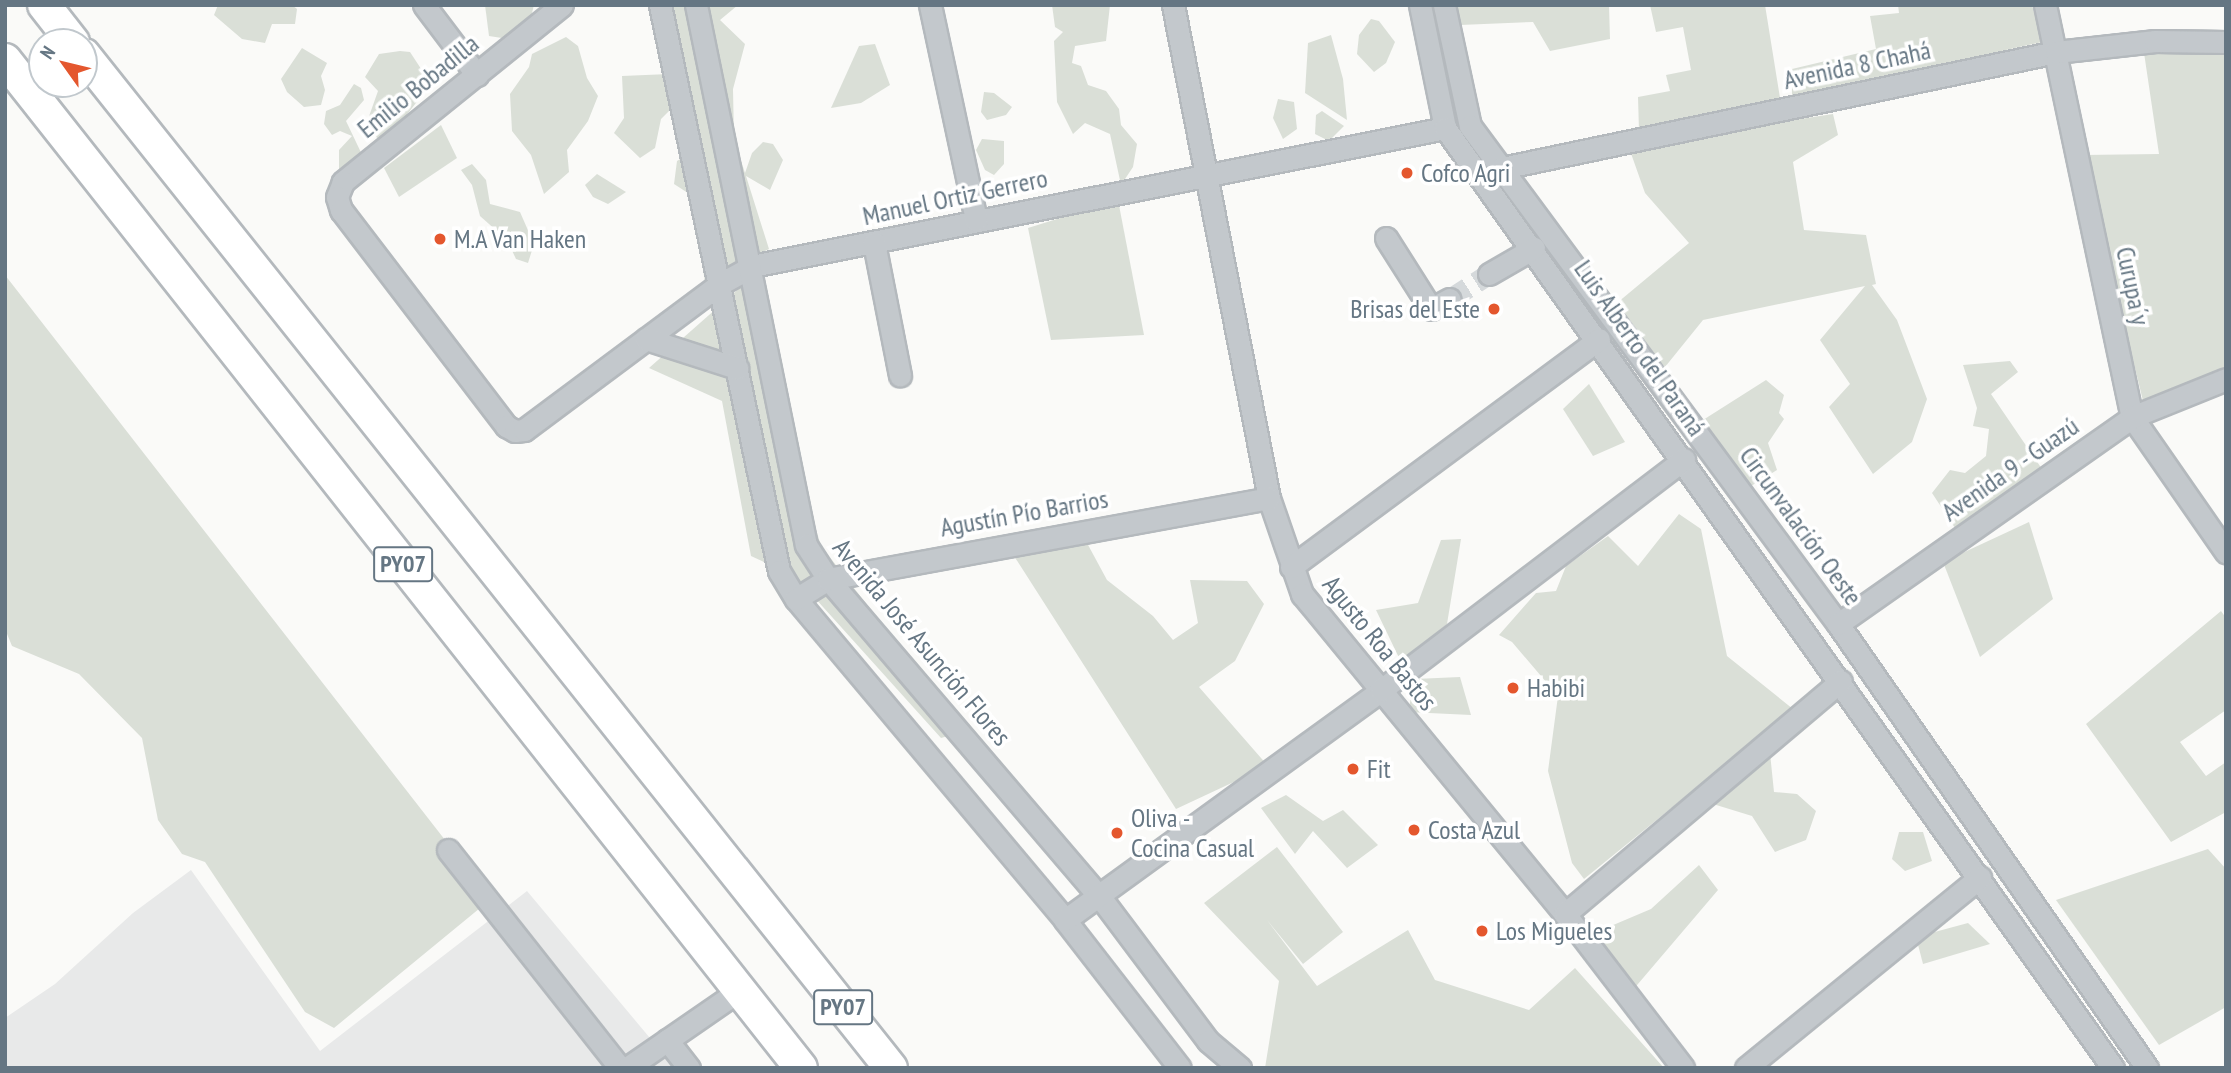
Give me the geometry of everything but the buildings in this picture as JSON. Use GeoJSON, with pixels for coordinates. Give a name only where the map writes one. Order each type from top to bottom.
{"type":"FeatureCollection","features":[{"type":"Feature","properties":{"kind":"highway"},"geometry":{"type":"LineString","coordinates":[[44,5],[63,28]]}},
{"type":"Feature","properties":{"kind":"highway","name":"PY07"},"geometry":{"type":"LineString","coordinates":[[5,60],[801,1068]]}},
{"type":"Feature","properties":{"kind":"highway","name":"PY07"},"geometry":{"type":"LineString","coordinates":[[98,73],[891,1068]]}},
{"type":"Feature","properties":{"kind":"street"},"geometry":{"type":"LineString","coordinates":[[424,5],[477,75]]}},
{"type":"Feature","properties":{"kind":"street","name":"Emilio Bobadilla"},"geometry":{"type":"LineString","coordinates":[[524,430],[506,426],[341,210],[337,197],[343,183],[562,5]]}},
{"type":"Feature","properties":{"kind":"street"},"geometry":{"type":"LineString","coordinates":[[660,5],[779,571],[796,599],[1065,920],[1180,1068]]}},
{"type":"Feature","properties":{"kind":"street","name":"Avenida José Asunción Flores"},"geometry":{"type":"LineString","coordinates":[[696,5],[752,266],[797,512],[806,545],[828,579],[1100,897],[1208,1041],[1239,1067]]}},
{"type":"Feature","properties":{"kind":"street"},"geometry":{"type":"LineString","coordinates":[[930,5],[976,220]]}},
{"type":"Feature","properties":{"kind":"street","name":"Agusto Roa Bastos"},"geometry":{"type":"LineString","coordinates":[[1174,5],[1209,174],[1269,498],[1302,594],[1565,914],[1683,1068]]}},
{"type":"Feature","properties":{"kind":"street","name":"Luis Alberto del Paraná"},"geometry":{"type":"LineString","coordinates":[[1420,5],[1445,128],[1599,338],[2113,1068]]}},
{"type":"Feature","properties":{"kind":"street","name":"Circunvalación Oeste"},"geometry":{"type":"LineString","coordinates":[[1444,5],[1470,126],[1838,624],[2147,1068]]}},
{"type":"Feature","properties":{"kind":"street","name":"Curupa´y"},"geometry":{"type":"LineString","coordinates":[[2045,5],[2132,417],[2226,552]]}},
{"type":"Feature","properties":{"kind":"street","name":"Avenida 8 Chahá"},"geometry":{"type":"LineString","coordinates":[[1502,168],[2056,52],[2155,41],[2226,42]]}},
{"type":"Feature","properties":{"kind":"street","name":"Manuel Ortiz Gerrero"},"geometry":{"type":"LineString","coordinates":[[524,430],[720,284],[752,266],[1445,128]]}},
{"type":"Feature","properties":{"kind":"street"},"geometry":{"type":"LineString","coordinates":[[1386,238],[1430,307],[1435,309],[1450,299]]}},
{"type":"Feature","properties":{"kind":"street"},"geometry":{"type":"LineString","coordinates":[[874,243],[900,375]]}},
{"type":"Feature","properties":{"kind":"street"},"geometry":{"type":"LineString","coordinates":[[1489,274],[1534,248]]}},
{"type":"Feature","properties":{"kind":"street"},"geometry":{"type":"LineString","coordinates":[[1291,567],[1599,338]]}},
{"type":"Feature","properties":{"kind":"street"},"geometry":{"type":"LineString","coordinates":[[646,339],[737,368]]}},
{"type":"Feature","properties":{"kind":"street","name":"Avenida 9 - Guazú"},"geometry":{"type":"LineString","coordinates":[[1838,624],[2132,417],[2226,379]]}},
{"type":"Feature","properties":{"kind":"street"},"geometry":{"type":"LineString","coordinates":[[1065,920],[1381,690],[1684,459]]}},
{"type":"Feature","properties":{"kind":"street","name":"Agustín Pío Barrios"},"geometry":{"type":"LineString","coordinates":[[796,599],[828,579],[1269,498]]}},
{"type":"Feature","properties":{"kind":"street"},"geometry":{"type":"LineString","coordinates":[[1565,914],[1841,681]]}},
{"type":"Feature","properties":{"kind":"street"},"geometry":{"type":"LineString","coordinates":[[447,850],[621,1068]]}},
{"type":"Feature","properties":{"kind":"street"},"geometry":{"type":"LineString","coordinates":[[1746,1068],[1980,877]]}},
{"type":"Feature","properties":{"kind":"street"},"geometry":{"type":"LineString","coordinates":[[627,1068],[740,990]]}},
{"type":"Feature","properties":{"kind":"street"},"geometry":{"type":"LineString","coordinates":[[667,1040],[689,1068]]}},
{"type":"Feature","properties":{"kind":"shaded area"},"geometry":{"type":"Polygon","coordinates":[[[218,5],[292,5],[297,9],[295,24],[272,24],[265,43],[242,39],[214,15],[218,5]]]}},
{"type":"Feature","properties":{"kind":"shaded area"},"geometry":{"type":"Polygon","coordinates":[[[485,5],[534,5],[530,21],[514,40],[489,36],[485,5]]]}},
{"type":"Feature","properties":{"kind":"shaded area"},"geometry":{"type":"Polygon","coordinates":[[[659,5],[738,5],[720,20],[745,44],[733,89],[734,139],[745,173],[752,153],[763,142],[773,144],[783,160],[770,190],[746,176],[769,249],[705,282],[691,195],[674,184],[677,161],[685,156],[659,5]]]}},
{"type":"Feature","properties":{"kind":"shaded area"},"geometry":{"type":"Polygon","coordinates":[[[1052,5],[1110,5],[1106,41],[1075,46],[1072,63],[1081,66],[1088,85],[1106,91],[1119,109],[1121,125],[1137,144],[1133,167],[1121,185],[1110,134],[1085,123],[1073,134],[1057,102],[1054,41],[1063,32],[1055,27],[1052,5]]]}},
{"type":"Feature","properties":{"kind":"shaded area"},"geometry":{"type":"Polygon","coordinates":[[[1456,5],[1609,5],[1610,39],[1550,51],[1533,22],[1460,25],[1456,5]]]}},
{"type":"Feature","properties":{"kind":"shaded area"},"geometry":{"type":"Polygon","coordinates":[[[1650,5],[1765,5],[1780,98],[1639,131],[1638,97],[1670,91],[1666,75],[1691,70],[1683,27],[1656,32],[1650,5]]]}},
{"type":"Feature","properties":{"kind":"shaded area"},"geometry":{"type":"Polygon","coordinates":[[[1898,5],[2032,5],[2042,42],[1792,98],[1792,69],[1876,49],[1870,16],[1899,13],[1898,5]]]}},
{"type":"Feature","properties":{"kind":"shaded area"},"geometry":{"type":"Polygon","coordinates":[[[1371,19],[1379,21],[1395,42],[1386,63],[1374,72],[1357,54],[1359,35],[1371,19]]]}},
{"type":"Feature","properties":{"kind":"shaded area"},"geometry":{"type":"Polygon","coordinates":[[[1331,35],[1343,79],[1347,120],[1305,93],[1308,43],[1331,35]]]}},
{"type":"Feature","properties":{"kind":"shaded area"},"geometry":{"type":"Polygon","coordinates":[[[566,37],[578,46],[587,78],[598,96],[588,121],[567,150],[569,172],[544,194],[531,155],[512,131],[510,94],[529,67],[532,54],[566,37]]]}},
{"type":"Feature","properties":{"kind":"shaded area"},"geometry":{"type":"Polygon","coordinates":[[[875,44],[890,85],[861,103],[831,108],[859,46],[875,44]]]}},
{"type":"Feature","properties":{"kind":"shaded area"},"geometry":{"type":"Polygon","coordinates":[[[2143,46],[2226,48],[2226,373],[2145,409],[2083,155],[2159,154],[2143,46]]]}},
{"type":"Feature","properties":{"kind":"shaded area"},"geometry":{"type":"Polygon","coordinates":[[[302,48],[327,63],[321,76],[325,90],[321,105],[304,107],[287,92],[281,79],[302,48]]]}},
{"type":"Feature","properties":{"kind":"shaded area"},"geometry":{"type":"Polygon","coordinates":[[[410,52],[431,84],[382,146],[367,122],[378,91],[365,77],[379,54],[410,52]]]}},
{"type":"Feature","properties":{"kind":"shaded area"},"geometry":{"type":"Polygon","coordinates":[[[669,74],[673,107],[661,119],[655,148],[640,158],[614,133],[624,118],[622,76],[669,74]]]}},
{"type":"Feature","properties":{"kind":"shaded area"},"geometry":{"type":"Polygon","coordinates":[[[354,84],[361,88],[364,100],[346,121],[366,163],[339,179],[339,150],[352,136],[340,131],[332,135],[324,124],[326,111],[340,105],[354,84]]]}},
{"type":"Feature","properties":{"kind":"shaded area"},"geometry":{"type":"Polygon","coordinates":[[[984,92],[994,93],[1012,107],[1006,115],[987,120],[981,112],[984,92]]]}},
{"type":"Feature","properties":{"kind":"shaded area"},"geometry":{"type":"Polygon","coordinates":[[[1278,99],[1294,102],[1297,129],[1283,139],[1273,118],[1278,99]]]}},
{"type":"Feature","properties":{"kind":"shaded area"},"geometry":{"type":"Polygon","coordinates":[[[1322,111],[1344,126],[1329,141],[1315,134],[1316,115],[1322,111]]]}},
{"type":"Feature","properties":{"kind":"shaded area"},"geometry":{"type":"Polygon","coordinates":[[[1785,112],[1787,121],[1833,114],[1838,135],[1793,162],[1804,230],[1866,235],[1876,284],[1872,285],[1897,320],[1927,399],[1912,442],[1873,474],[1829,407],[1850,384],[1820,340],[1865,286],[1703,320],[1665,367],[1611,308],[1689,243],[1645,193],[1628,145],[1785,112]]]}},
{"type":"Feature","properties":{"kind":"shaded area"},"geometry":{"type":"Polygon","coordinates":[[[441,125],[457,158],[399,197],[384,168],[441,125]]]}},
{"type":"Feature","properties":{"kind":"shaded area"},"geometry":{"type":"Polygon","coordinates":[[[982,139],[1004,141],[1004,164],[994,175],[985,170],[976,150],[982,139]]]}},
{"type":"Feature","properties":{"kind":"shaded area"},"geometry":{"type":"Polygon","coordinates":[[[472,164],[486,180],[490,204],[520,212],[534,244],[528,263],[516,259],[507,240],[480,216],[472,185],[461,170],[472,164]]]}},
{"type":"Feature","properties":{"kind":"shaded area"},"geometry":{"type":"Polygon","coordinates":[[[597,174],[626,192],[608,204],[593,197],[585,185],[597,174]]]}},
{"type":"Feature","properties":{"kind":"shaded area"},"geometry":{"type":"Polygon","coordinates":[[[1118,200],[1144,335],[1051,340],[1028,228],[1118,200]]]}},
{"type":"Feature","properties":{"kind":"shaded area"},"geometry":{"type":"Polygon","coordinates":[[[5,275],[491,899],[334,1028],[305,1012],[205,862],[182,854],[158,820],[142,738],[79,674],[12,646],[5,629],[5,275]]]}},
{"type":"Feature","properties":{"kind":"shaded area"},"geometry":{"type":"Polygon","coordinates":[[[743,285],[821,546],[966,731],[941,738],[796,577],[751,556],[722,401],[649,368],[743,285]]]}},
{"type":"Feature","properties":{"kind":"shaded area"},"geometry":{"type":"Polygon","coordinates":[[[2010,361],[2018,372],[1991,394],[2042,469],[1957,531],[1932,493],[1950,470],[1965,473],[1986,456],[1989,429],[1973,426],[1977,408],[1963,365],[2010,361]]]}},
{"type":"Feature","properties":{"kind":"shaded area"},"geometry":{"type":"Polygon","coordinates":[[[1766,380],[1784,395],[1779,413],[1784,419],[1768,443],[1777,470],[1751,486],[1703,420],[1766,380]]]}},
{"type":"Feature","properties":{"kind":"shaded area"},"geometry":{"type":"Polygon","coordinates":[[[1589,384],[1625,442],[1593,456],[1563,409],[1589,384]]]}},
{"type":"Feature","properties":{"kind":"shaded area"},"geometry":{"type":"Polygon","coordinates":[[[1679,514],[1701,529],[1727,656],[1793,709],[1584,879],[1572,863],[1548,771],[1558,696],[1512,642],[1499,635],[1536,593],[1556,591],[1566,566],[1608,536],[1638,566],[1679,514]]]}},
{"type":"Feature","properties":{"kind":"shaded area"},"geometry":{"type":"Polygon","coordinates":[[[2029,522],[2053,599],[1980,657],[1943,562],[2029,522]]]}},
{"type":"Feature","properties":{"kind":"shaded area"},"geometry":{"type":"Polygon","coordinates":[[[1461,539],[1447,624],[1402,664],[1376,610],[1418,603],[1441,540],[1461,539]]]}},
{"type":"Feature","properties":{"kind":"shaded area"},"geometry":{"type":"Polygon","coordinates":[[[1087,543],[1107,580],[1153,616],[1173,640],[1198,623],[1190,580],[1247,581],[1264,604],[1235,661],[1199,687],[1268,766],[1176,809],[1014,556],[1087,543]]]}},
{"type":"Feature","properties":{"kind":"shaded area"},"geometry":{"type":"Polygon","coordinates":[[[2221,611],[2226,618],[2226,710],[2180,742],[2206,776],[2226,762],[2226,812],[2171,842],[2086,724],[2221,611]]]}},
{"type":"Feature","properties":{"kind":"shaded area"},"geometry":{"type":"Polygon","coordinates":[[[1460,677],[1471,715],[1408,712],[1415,679],[1460,677]]]}},
{"type":"Feature","properties":{"kind":"shaded area"},"geometry":{"type":"Polygon","coordinates":[[[1770,753],[1774,792],[1797,794],[1816,811],[1806,840],[1775,852],[1752,816],[1700,800],[1770,753]]]}},
{"type":"Feature","properties":{"kind":"shaded area"},"geometry":{"type":"Polygon","coordinates":[[[1286,795],[1323,821],[1343,810],[1378,845],[1347,868],[1313,831],[1295,854],[1261,808],[1286,795]]]}},
{"type":"Feature","properties":{"kind":"shaded area"},"geometry":{"type":"Polygon","coordinates":[[[1899,832],[1923,832],[1932,861],[1905,871],[1892,859],[1899,832]]]}},
{"type":"Feature","properties":{"kind":"shaded area"},"geometry":{"type":"Polygon","coordinates":[[[1277,847],[1343,932],[1303,964],[1267,920],[1317,986],[1408,930],[1435,980],[1529,1010],[1575,968],[1664,1068],[1265,1068],[1279,981],[1204,903],[1277,847]]]}},
{"type":"Feature","properties":{"kind":"shaded area"},"geometry":{"type":"Polygon","coordinates":[[[2208,849],[2226,869],[2226,1007],[2159,1045],[2056,900],[2208,849]]]}},
{"type":"Feature","properties":{"kind":"shaded area"},"geometry":{"type":"Polygon","coordinates":[[[1699,865],[1718,890],[1632,991],[1592,934],[1651,909],[1699,865]]]}},
{"type":"Feature","properties":{"kind":"shaded area"},"geometry":{"type":"Polygon","coordinates":[[[191,870],[320,1051],[527,891],[675,1068],[5,1068],[5,1018],[55,984],[133,913],[191,870]]]}},
{"type":"Feature","properties":{"kind":"shaded area"},"geometry":{"type":"Polygon","coordinates":[[[1968,923],[1990,944],[1923,964],[1916,937],[1968,923]]]}},
{"type":"Feature","properties":{"kind":"tunnel"},"geometry":{"type":"LineString","coordinates":[[1450,299],[1489,274]]}},
{"type":"Feature","properties":{"kind":"place","name":"Cofco Agri"},"geometry":{"type":"Point","coordinates":[1407,173]}},
{"type":"Feature","properties":{"kind":"place","name":"M.A Van Haken"},"geometry":{"type":"Point","coordinates":[440,239]}},
{"type":"Feature","properties":{"kind":"place","name":"Brisas del Este"},"geometry":{"type":"Point","coordinates":[1494,309]}},
{"type":"Feature","properties":{"kind":"place","name":"Habibi"},"geometry":{"type":"Point","coordinates":[1513,688]}},
{"type":"Feature","properties":{"kind":"place","name":"Fit"},"geometry":{"type":"Point","coordinates":[1353,769]}},
{"type":"Feature","properties":{"kind":"place","name":"Costa Azul"},"geometry":{"type":"Point","coordinates":[1414,830]}},
{"type":"Feature","properties":{"kind":"place","name":"Oliva - Cocina Casual"},"geometry":{"type":"Point","coordinates":[1117,833]}},
{"type":"Feature","properties":{"kind":"place","name":"Los Migueles"},"geometry":{"type":"Point","coordinates":[1482,931]}}]}
